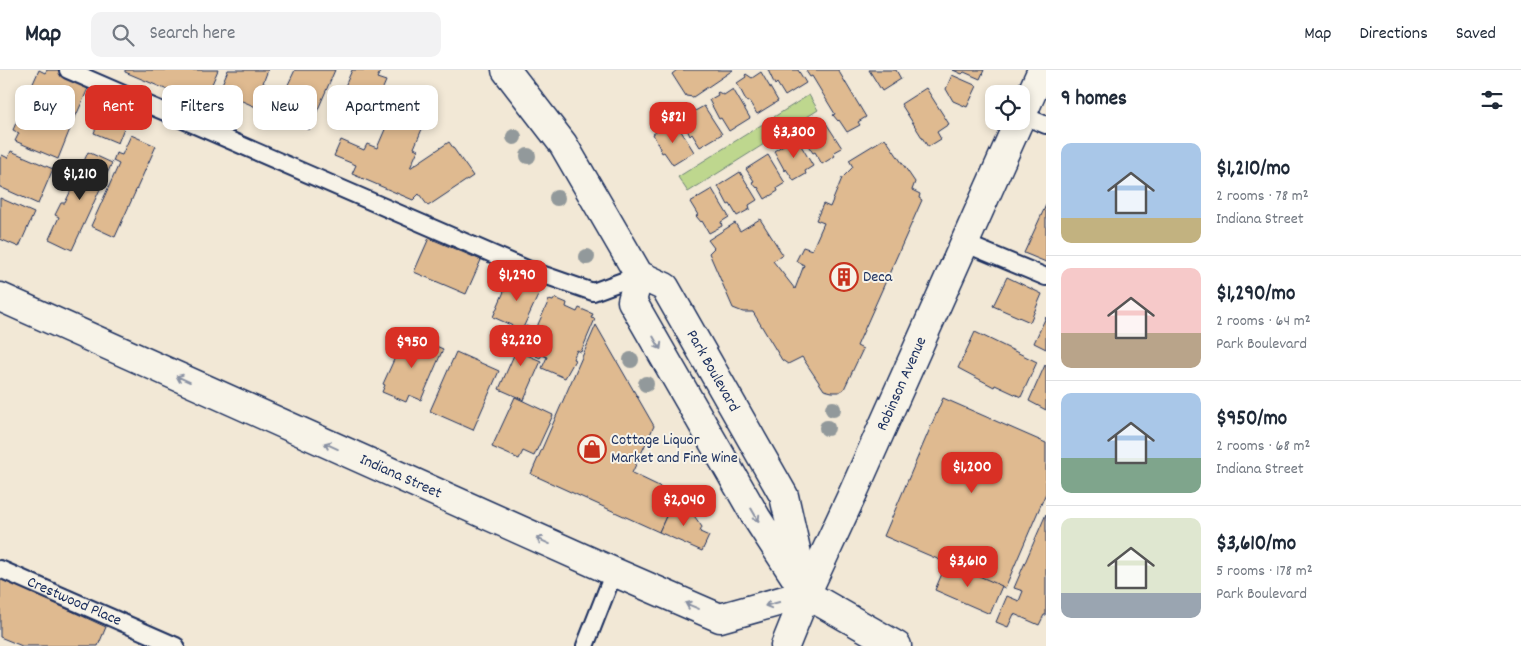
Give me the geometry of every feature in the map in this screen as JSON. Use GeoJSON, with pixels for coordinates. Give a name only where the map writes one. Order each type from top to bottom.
{"type":"FeatureCollection","features":[{"type":"Feature","properties":{"kind":"main road","name":"Robinson Avenue"},"geometry":{"type":"LineString","coordinates":[[1030,110],[1042,70]]}},
{"type":"Feature","properties":{"kind":"main road"},"geometry":{"type":"LineString","coordinates":[[513,73],[562,144],[639,276]]}},
{"type":"Feature","properties":{"kind":"main road","name":"Robinson Avenue"},"geometry":{"type":"LineString","coordinates":[[785,646],[806,594],[964,243],[1022,130]]}},
{"type":"Feature","properties":{"kind":"main road","name":"Park Boulevard"},"geometry":{"type":"LineString","coordinates":[[639,276],[632,301],[760,522],[806,594],[891,645]]}},
{"type":"Feature","properties":{"kind":"main road","name":"Indiana Street"},"geometry":{"type":"LineString","coordinates":[[0,297],[720,618],[806,594]]}},
{"type":"Feature","properties":{"kind":"lane"},"geometry":{"type":"LineString","coordinates":[[68,70],[217,139],[528,269],[593,292],[639,276]]}},
{"type":"Feature","properties":{"kind":"lane"},"geometry":{"type":"LineString","coordinates":[[964,243],[1046,277]]}},
{"type":"Feature","properties":{"kind":"lane","name":"Crestwood Place"},"geometry":{"type":"LineString","coordinates":[[0,569],[176,646]]}},
{"type":"Feature","properties":{"kind":"lane"},"geometry":{"type":"LineString","coordinates":[[585,646],[614,572]]}},
{"type":"Feature","properties":{"kind":"green space"},"geometry":{"type":"Polygon","coordinates":[[[809,95],[818,110],[688,192],[678,177],[809,95]]]}},
{"type":"Feature","properties":{"kind":"building"},"geometry":{"type":"Polygon","coordinates":[[[39,70],[45,73],[47,70],[58,70],[90,84],[85,85],[85,95],[75,118],[75,85],[32,85],[39,70]]]}},
{"type":"Feature","properties":{"kind":"building"},"geometry":{"type":"Polygon","coordinates":[[[125,70],[218,70],[212,85],[162,85],[162,88],[125,72],[125,70]]]}},
{"type":"Feature","properties":{"kind":"building"},"geometry":{"type":"Polygon","coordinates":[[[228,70],[268,70],[263,83],[267,85],[253,85],[253,106],[243,101],[243,85],[222,85],[228,70]]]}},
{"type":"Feature","properties":{"kind":"building"},"geometry":{"type":"Polygon","coordinates":[[[295,70],[335,70],[317,112],[317,85],[288,85],[295,70]]]}},
{"type":"Feature","properties":{"kind":"building"},"geometry":{"type":"Polygon","coordinates":[[[352,70],[381,70],[377,78],[386,81],[384,85],[346,85],[352,70]]]}},
{"type":"Feature","properties":{"kind":"building"},"geometry":{"type":"Polygon","coordinates":[[[677,70],[733,70],[693,97],[686,96],[672,74],[677,70]]]}},
{"type":"Feature","properties":{"kind":"building"},"geometry":{"type":"Polygon","coordinates":[[[768,70],[798,70],[806,83],[785,96],[777,83],[775,85],[768,70]]]}},
{"type":"Feature","properties":{"kind":"building"},"geometry":{"type":"Polygon","coordinates":[[[838,70],[866,117],[858,122],[860,125],[847,132],[833,115],[835,114],[812,76],[810,77],[806,71],[838,70]]]}},
{"type":"Feature","properties":{"kind":"building"},"geometry":{"type":"Polygon","coordinates":[[[869,70],[896,70],[901,79],[882,91],[869,70]]]}},
{"type":"Feature","properties":{"kind":"building"},"geometry":{"type":"Polygon","coordinates":[[[953,70],[984,70],[980,79],[964,72],[962,74],[953,70]]]}},
{"type":"Feature","properties":{"kind":"building"},"geometry":{"type":"Polygon","coordinates":[[[761,72],[778,101],[757,114],[749,101],[747,102],[737,83],[746,77],[746,74],[752,78],[761,72]]]}},
{"type":"Feature","properties":{"kind":"building"},"geometry":{"type":"Polygon","coordinates":[[[952,75],[977,86],[967,107],[953,101],[946,89],[952,75]]]}},
{"type":"Feature","properties":{"kind":"building"},"geometry":{"type":"Polygon","coordinates":[[[926,88],[949,124],[937,132],[941,139],[928,147],[901,104],[926,88]]]}},
{"type":"Feature","properties":{"kind":"building"},"geometry":{"type":"Polygon","coordinates":[[[733,89],[750,118],[729,131],[721,118],[719,119],[709,100],[718,95],[718,92],[724,95],[733,89]]]}},
{"type":"Feature","properties":{"kind":"building"},"geometry":{"type":"Polygon","coordinates":[[[704,106],[722,134],[700,147],[692,134],[690,136],[681,117],[690,108],[695,111],[704,106]]]}},
{"type":"Feature","properties":{"kind":"building"},"geometry":{"type":"Polygon","coordinates":[[[824,120],[842,148],[833,153],[835,156],[822,164],[815,152],[813,153],[809,147],[810,145],[803,134],[824,120]]]}},
{"type":"Feature","properties":{"kind":"building"},"geometry":{"type":"Polygon","coordinates":[[[676,123],[694,152],[673,165],[664,152],[662,153],[653,134],[662,126],[666,126],[668,129],[676,123]]]}},
{"type":"Feature","properties":{"kind":"building"},"geometry":{"type":"Polygon","coordinates":[[[15,125],[15,130],[70,130],[58,159],[15,141],[19,133],[13,130],[15,125]]]}},
{"type":"Feature","properties":{"kind":"building"},"geometry":{"type":"Polygon","coordinates":[[[95,130],[123,130],[118,143],[94,133],[95,130]]]}},
{"type":"Feature","properties":{"kind":"building"},"geometry":{"type":"Polygon","coordinates":[[[385,130],[422,130],[414,148],[418,150],[410,168],[449,142],[473,176],[428,206],[419,194],[413,200],[352,174],[356,165],[334,156],[341,140],[364,150],[367,144],[377,148],[385,130]]]}},
{"type":"Feature","properties":{"kind":"building"},"geometry":{"type":"Polygon","coordinates":[[[131,135],[156,146],[115,237],[91,226],[119,164],[113,161],[116,153],[122,155],[131,135]]]}},
{"type":"Feature","properties":{"kind":"building"},"geometry":{"type":"Polygon","coordinates":[[[796,137],[813,166],[805,171],[806,174],[794,181],[786,169],[785,171],[774,151],[796,137]]]}},
{"type":"Feature","properties":{"kind":"building","name":"Deca"},"geometry":{"type":"Polygon","coordinates":[[[885,138],[915,182],[912,190],[920,194],[919,198],[922,200],[857,346],[863,349],[844,389],[839,392],[832,392],[824,390],[802,357],[788,364],[782,360],[753,312],[743,312],[733,308],[709,253],[714,248],[708,240],[735,223],[740,231],[760,219],[783,255],[773,261],[795,289],[804,265],[796,261],[803,247],[812,250],[824,223],[816,220],[823,204],[830,207],[842,178],[853,167],[849,160],[885,138]]]}},
{"type":"Feature","properties":{"kind":"building"},"geometry":{"type":"Polygon","coordinates":[[[11,151],[53,169],[38,204],[0,187],[0,159],[2,155],[8,158],[11,151]]]}},
{"type":"Feature","properties":{"kind":"building"},"geometry":{"type":"Polygon","coordinates":[[[88,152],[112,163],[72,250],[49,239],[59,217],[55,215],[61,203],[65,203],[72,188],[68,186],[74,173],[78,175],[88,152]]]}},
{"type":"Feature","properties":{"kind":"building"},"geometry":{"type":"Polygon","coordinates":[[[768,155],[785,183],[777,188],[778,191],[765,199],[758,187],[752,182],[754,181],[746,169],[768,155]]]}},
{"type":"Feature","properties":{"kind":"building"},"geometry":{"type":"Polygon","coordinates":[[[740,172],[757,200],[749,205],[750,209],[737,216],[730,204],[728,205],[718,186],[740,172]]]}},
{"type":"Feature","properties":{"kind":"building"},"geometry":{"type":"Polygon","coordinates":[[[712,189],[729,217],[721,222],[722,226],[709,233],[702,221],[696,216],[698,215],[690,202],[712,189]]]}},
{"type":"Feature","properties":{"kind":"building"},"geometry":{"type":"Polygon","coordinates":[[[0,198],[34,213],[19,247],[0,239],[0,198]]]}},
{"type":"Feature","properties":{"kind":"building"},"geometry":{"type":"Polygon","coordinates":[[[1046,205],[1046,262],[1024,253],[1046,205]]]}},
{"type":"Feature","properties":{"kind":"building"},"geometry":{"type":"Polygon","coordinates":[[[429,238],[481,260],[466,294],[414,272],[429,238]]]}},
{"type":"Feature","properties":{"kind":"building"},"geometry":{"type":"Polygon","coordinates":[[[512,273],[542,287],[522,330],[493,317],[512,273]]]}},
{"type":"Feature","properties":{"kind":"building"},"geometry":{"type":"Polygon","coordinates":[[[1007,277],[1042,294],[1030,322],[993,306],[1007,277]]]}},
{"type":"Feature","properties":{"kind":"building"},"geometry":{"type":"Polygon","coordinates":[[[555,298],[567,303],[566,307],[577,312],[579,308],[593,314],[591,318],[595,319],[581,352],[577,350],[573,359],[575,360],[565,378],[542,368],[547,357],[542,355],[540,358],[534,355],[543,335],[535,331],[549,300],[553,301],[555,298]]]}},
{"type":"Feature","properties":{"kind":"building"},"geometry":{"type":"Polygon","coordinates":[[[1046,317],[1046,349],[1034,343],[1046,317]]]}},
{"type":"Feature","properties":{"kind":"building","name":"Cottage Liquor Market and Fine Wine"},"geometry":{"type":"Polygon","coordinates":[[[596,325],[654,426],[632,473],[659,486],[673,501],[659,532],[531,474],[596,325]]]}},
{"type":"Feature","properties":{"kind":"building"},"geometry":{"type":"Polygon","coordinates":[[[526,326],[538,331],[527,355],[541,361],[524,400],[499,389],[518,346],[515,345],[526,326]]]}},
{"type":"Feature","properties":{"kind":"building"},"geometry":{"type":"Polygon","coordinates":[[[975,332],[1037,362],[1021,397],[995,385],[994,387],[958,368],[975,332]]]}},
{"type":"Feature","properties":{"kind":"building"},"geometry":{"type":"Polygon","coordinates":[[[406,333],[443,349],[421,400],[409,395],[406,402],[382,392],[385,385],[383,384],[406,333]]]}},
{"type":"Feature","properties":{"kind":"building"},"geometry":{"type":"Polygon","coordinates":[[[456,352],[499,371],[473,430],[430,411],[456,352]]]}},
{"type":"Feature","properties":{"kind":"building"},"geometry":{"type":"Polygon","coordinates":[[[1046,366],[1046,410],[1029,401],[1046,366]]]}},
{"type":"Feature","properties":{"kind":"building"},"geometry":{"type":"Polygon","coordinates":[[[515,397],[553,415],[534,456],[523,451],[519,459],[492,447],[515,397]]]}},
{"type":"Feature","properties":{"kind":"building"},"geometry":{"type":"Polygon","coordinates":[[[943,398],[1046,443],[1046,493],[1005,588],[884,536],[943,398]]]}},
{"type":"Feature","properties":{"kind":"building"},"geometry":{"type":"Polygon","coordinates":[[[673,501],[688,507],[702,527],[700,532],[709,536],[702,551],[659,532],[673,501]]]}},
{"type":"Feature","properties":{"kind":"building"},"geometry":{"type":"Polygon","coordinates":[[[1046,514],[1046,615],[1044,615],[1039,625],[1014,614],[1008,627],[996,622],[1007,596],[1019,601],[1023,591],[1014,588],[1046,514]]]}},
{"type":"Feature","properties":{"kind":"building"},"geometry":{"type":"Polygon","coordinates":[[[947,562],[1002,586],[990,614],[935,590],[947,562]]]}},
{"type":"Feature","properties":{"kind":"building"},"geometry":{"type":"Polygon","coordinates":[[[0,578],[106,627],[98,646],[22,646],[0,637],[0,578]]]}},
{"type":"Feature","properties":{"kind":"place","name":"Deca"},"geometry":{"type":"Point","coordinates":[844,277]}},
{"type":"Feature","properties":{"kind":"place","name":"Cottage Liquor Market and Fine Wine"},"geometry":{"type":"Point","coordinates":[592,449]}}]}
